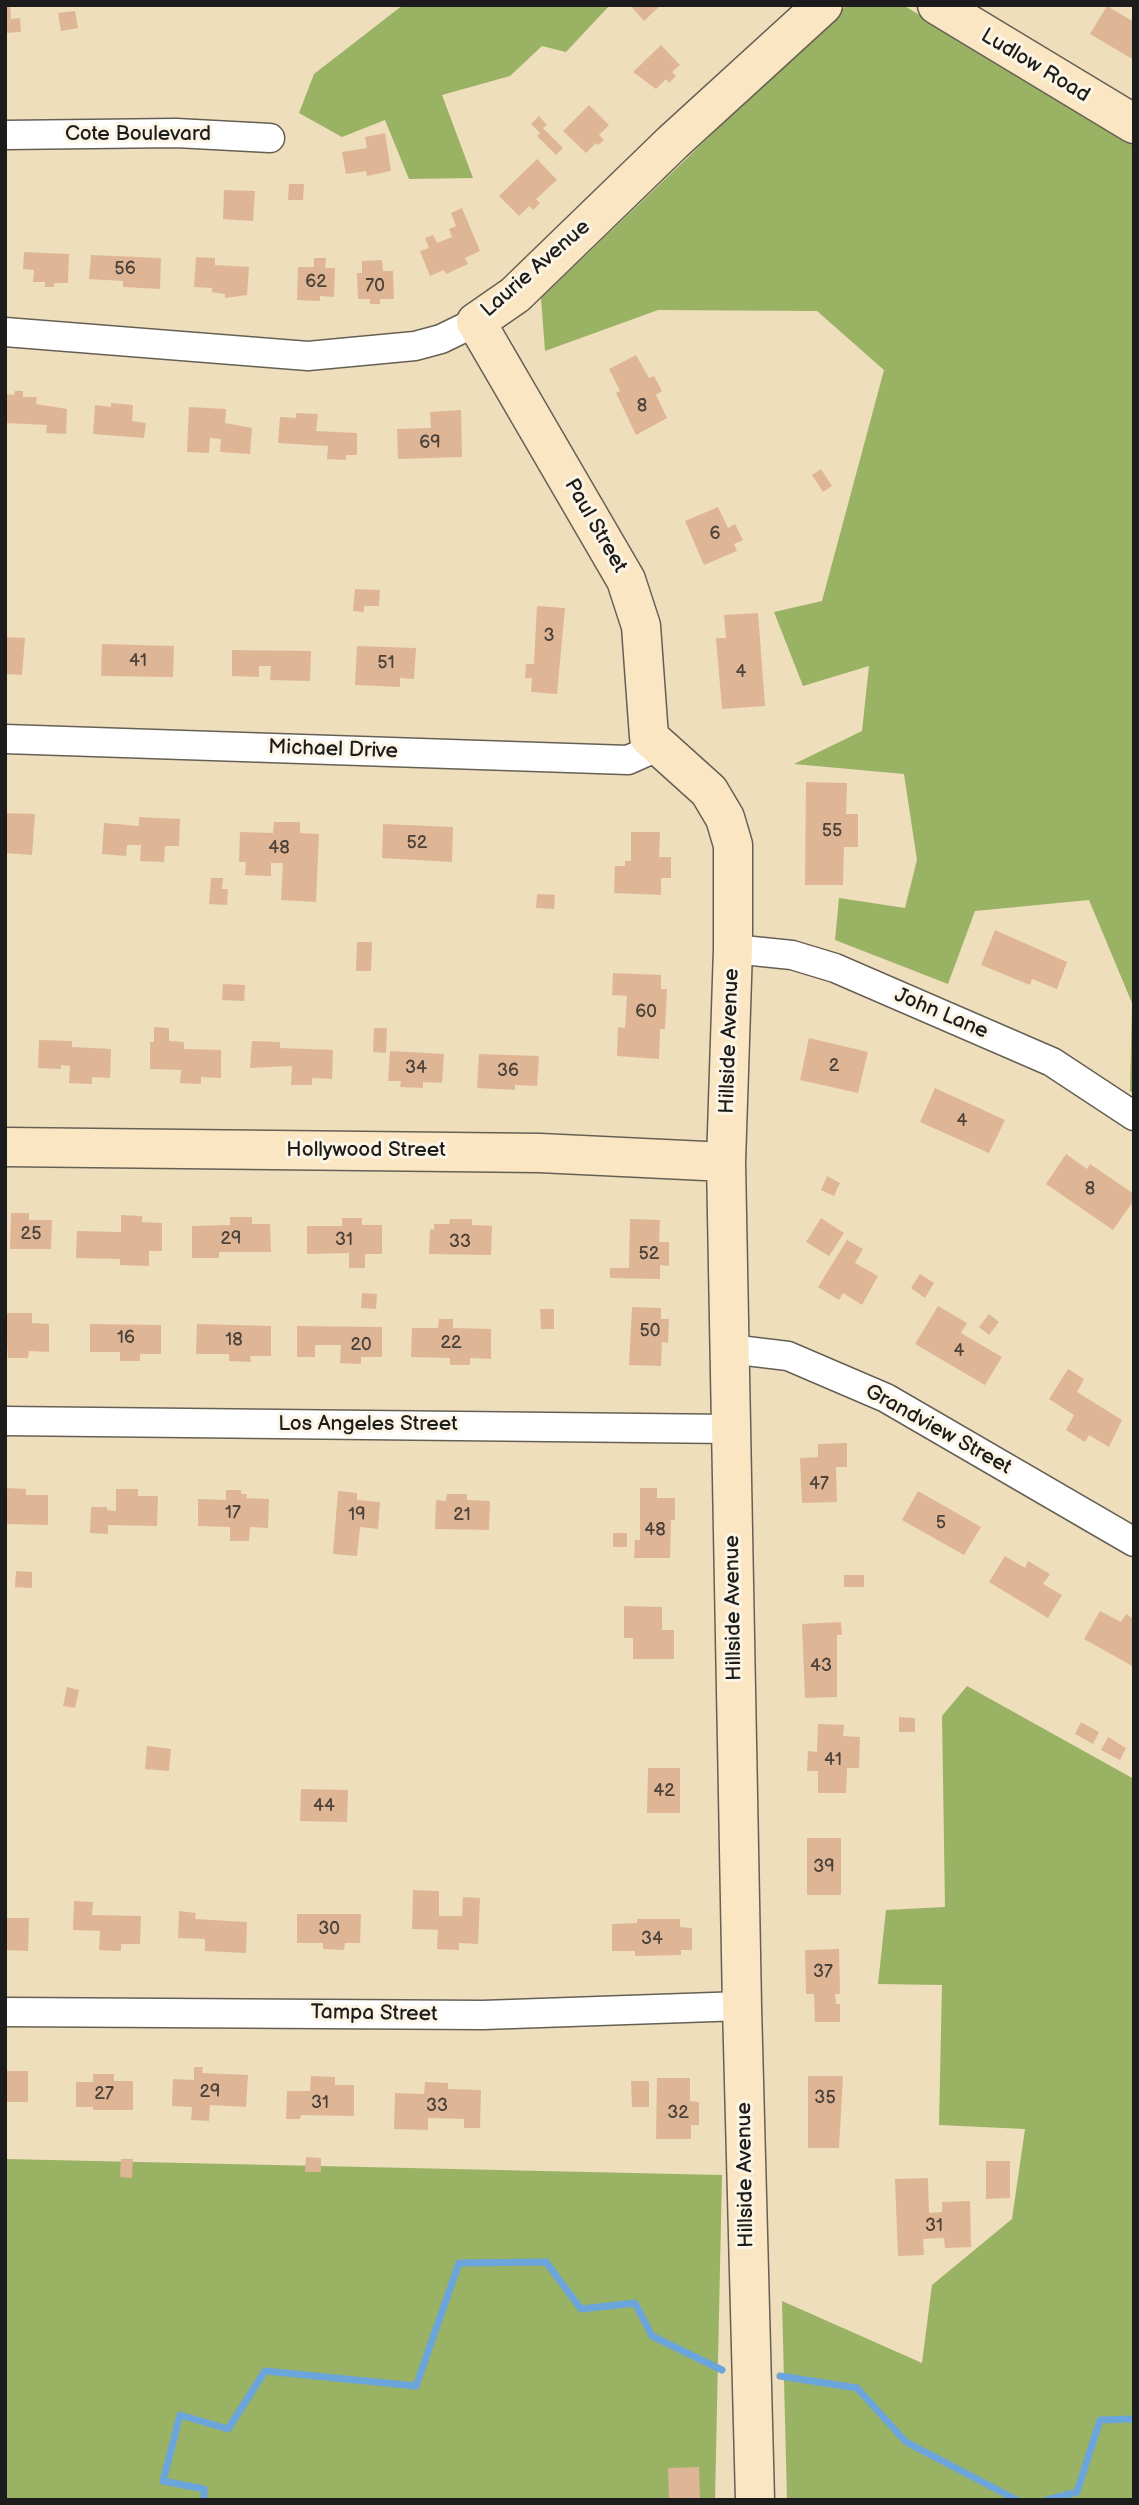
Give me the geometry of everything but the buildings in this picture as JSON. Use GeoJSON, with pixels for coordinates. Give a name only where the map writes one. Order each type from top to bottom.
{"type":"FeatureCollection","features":[{"type":"Feature","properties":{"kind":"street","name":"Laurie Avenue"},"geometry":{"type":"LineString","coordinates":[[5,332],[317,356],[415,346],[442,339],[476,322],[515,295],[673,142],[823,5]]}},
{"type":"Feature","properties":{"kind":"street","name":"Ludlow Road"},"geometry":{"type":"LineString","coordinates":[[937,5],[1134,124]]}},
{"type":"Feature","properties":{"kind":"street","name":"Cote Boulevard"},"geometry":{"type":"LineString","coordinates":[[5,135],[176,133],[270,138]]}},
{"type":"Feature","properties":{"kind":"street","name":"Paul Street"},"geometry":{"type":"LineString","coordinates":[[476,322],[626,580],[641,626],[647,727],[649,737],[657,747]]}},
{"type":"Feature","properties":{"kind":"street","name":"Michael Drive"},"geometry":{"type":"LineString","coordinates":[[5,739],[628,760],[657,747]]}},
{"type":"Feature","properties":{"kind":"street","name":"Hillside Avenue"},"geometry":{"type":"LineString","coordinates":[[657,747],[681,764],[709,791],[725,818],[734,861],[726,1162],[742,2006],[755,2500]]}},
{"type":"Feature","properties":{"kind":"street","name":"John Lane"},"geometry":{"type":"LineString","coordinates":[[733,949],[792,954],[835,968],[1052,1062],[1134,1116]]}},
{"type":"Feature","properties":{"kind":"street","name":"Hollywood Street"},"geometry":{"type":"LineString","coordinates":[[5,1147],[527,1153],[726,1162]]}},
{"type":"Feature","properties":{"kind":"street","name":"Grandview Street"},"geometry":{"type":"LineString","coordinates":[[730,1349],[788,1356],[886,1398],[1134,1542]]}},
{"type":"Feature","properties":{"kind":"street","name":"Los Angeles Street"},"geometry":{"type":"LineString","coordinates":[[5,1421],[730,1429]]}},
{"type":"Feature","properties":{"kind":"street","name":"Tampa Street"},"geometry":{"type":"LineString","coordinates":[[5,2012],[483,2015],[742,2006]]}},
{"type":"Feature","properties":{"kind":"green space"},"geometry":{"type":"Polygon","coordinates":[[[403,5],[610,5],[566,52],[542,46],[510,76],[442,95],[473,178],[409,179],[385,120],[342,137],[299,113],[314,74],[403,5]]]}},
{"type":"Feature","properties":{"kind":"green space"},"geometry":{"type":"Polygon","coordinates":[[[847,5],[903,5],[1134,145],[1134,1093],[1130,1091],[1132,1003],[1089,900],[975,911],[948,984],[835,940],[839,898],[905,908],[917,860],[904,774],[794,764],[862,731],[869,666],[803,686],[774,612],[822,601],[884,370],[817,311],[658,310],[545,351],[541,298],[847,5]]]}},
{"type":"Feature","properties":{"kind":"green space"},"geometry":{"type":"Polygon","coordinates":[[[967,1686],[1134,1779],[1134,2500],[787,2500],[782,2301],[922,2363],[932,2285],[1012,2219],[1025,2129],[939,2125],[942,1985],[878,1984],[886,1910],[945,1907],[942,1716],[967,1686]]]}},
{"type":"Feature","properties":{"kind":"green space"},"geometry":{"type":"Polygon","coordinates":[[[5,2159],[722,2175],[715,2500],[5,2500],[5,2159]]]}},
{"type":"Feature","properties":{"kind":"waterway"},"geometry":{"type":"LineString","coordinates":[[204,2500],[204,2489],[163,2481],[180,2415],[228,2429],[265,2371],[416,2386],[459,2263],[546,2262],[581,2309],[635,2303],[652,2336],[722,2370]]}},
{"type":"Feature","properties":{"kind":"waterway"},"geometry":{"type":"LineString","coordinates":[[780,2376],[857,2388],[906,2442],[1017,2500]]}},
{"type":"Feature","properties":{"kind":"waterway"},"geometry":{"type":"LineString","coordinates":[[1047,2500],[1077,2492],[1100,2420],[1134,2419]]}}]}
